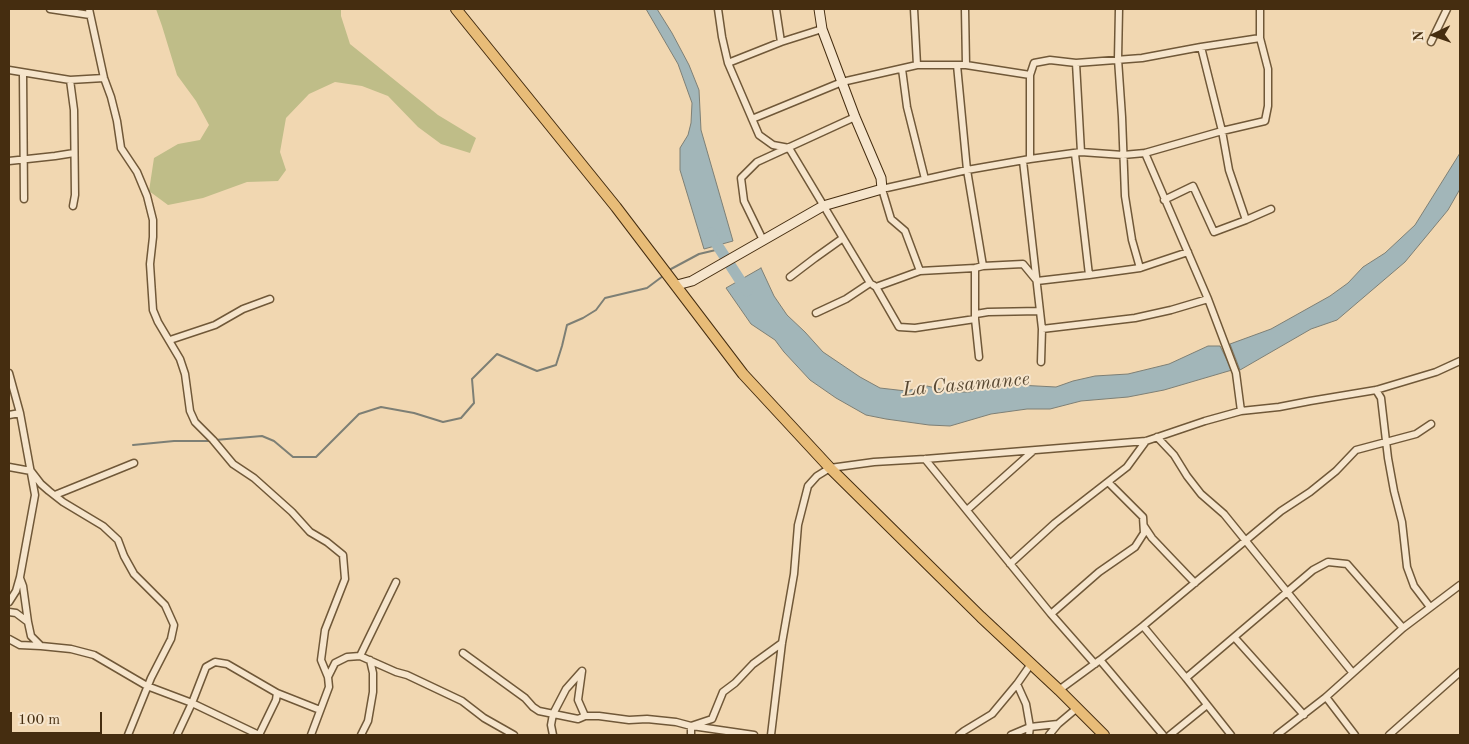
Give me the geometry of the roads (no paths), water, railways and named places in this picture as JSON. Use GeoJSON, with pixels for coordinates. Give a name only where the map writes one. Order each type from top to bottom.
{"type":"FeatureCollection","features":[{"type":"Feature","properties":{"kind":"main road"},"geometry":{"type":"LineString","coordinates":[[456,9],[586,169],[677,285],[743,374],[830,468],[1104,735]]}},
{"type":"Feature","properties":{"kind":"street"},"geometry":{"type":"LineString","coordinates":[[50,9],[90,12],[104,78],[113,105],[121,148],[137,172],[147,196],[153,228],[150,264],[152,304],[158,322],[170,340],[186,374],[190,411],[195,422],[233,464],[254,478],[292,512],[310,532],[327,542],[343,555],[345,579],[325,630],[321,660],[328,677],[329,687],[311,735]]}},
{"type":"Feature","properties":{"kind":"street"},"geometry":{"type":"LineString","coordinates":[[718,9],[728,63],[760,135],[773,145],[788,148],[899,327],[914,328],[976,317],[988,312],[1040,311]]}},
{"type":"Feature","properties":{"kind":"street"},"geometry":{"type":"LineString","coordinates":[[776,9],[781,42]]}},
{"type":"Feature","properties":{"kind":"street"},"geometry":{"type":"LineString","coordinates":[[819,9],[822,29],[855,117],[881,178],[882,189],[891,219],[904,231],[920,271]]}},
{"type":"Feature","properties":{"kind":"street"},"geometry":{"type":"LineString","coordinates":[[914,9],[917,65]]}},
{"type":"Feature","properties":{"kind":"street"},"geometry":{"type":"LineString","coordinates":[[965,9],[966,65]]}},
{"type":"Feature","properties":{"kind":"street"},"geometry":{"type":"LineString","coordinates":[[1119,9],[1118,59],[1125,196],[1132,240],[1140,268]]}},
{"type":"Feature","properties":{"kind":"street"},"geometry":{"type":"LineString","coordinates":[[677,285],[692,282],[823,206],[882,189],[967,170],[1027,160],[1078,153],[1123,155],[1145,152],[1265,121],[1268,106],[1268,69],[1260,38],[1260,9]]}},
{"type":"Feature","properties":{"kind":"street"},"geometry":{"type":"LineString","coordinates":[[1431,42],[1447,9]]}},
{"type":"Feature","properties":{"kind":"street"},"geometry":{"type":"LineString","coordinates":[[728,63],[781,42],[822,29]]}},
{"type":"Feature","properties":{"kind":"street"},"geometry":{"type":"LineString","coordinates":[[1041,362],[1042,329],[1036,281],[1027,160],[1030,75],[1034,63],[1050,60],[1076,62],[1142,58],[1201,46],[1260,38]]}},
{"type":"Feature","properties":{"kind":"street"},"geometry":{"type":"LineString","coordinates":[[1201,46],[1230,170],[1246,220]]}},
{"type":"Feature","properties":{"kind":"street"},"geometry":{"type":"LineString","coordinates":[[1076,62],[1078,153],[1090,275]]}},
{"type":"Feature","properties":{"kind":"street"},"geometry":{"type":"LineString","coordinates":[[752,119],[842,82],[917,65],[966,65],[1030,75]]}},
{"type":"Feature","properties":{"kind":"street"},"geometry":{"type":"LineString","coordinates":[[957,65],[967,170],[983,266]]}},
{"type":"Feature","properties":{"kind":"street"},"geometry":{"type":"LineString","coordinates":[[902,69],[908,107],[925,179]]}},
{"type":"Feature","properties":{"kind":"street"},"geometry":{"type":"LineString","coordinates":[[9,70],[70,80],[104,78]]}},
{"type":"Feature","properties":{"kind":"street"},"geometry":{"type":"LineString","coordinates":[[23,73],[24,199]]}},
{"type":"Feature","properties":{"kind":"street"},"geometry":{"type":"LineString","coordinates":[[70,80],[74,110],[75,195],[73,206]]}},
{"type":"Feature","properties":{"kind":"street"},"geometry":{"type":"LineString","coordinates":[[764,240],[744,201],[741,178],[757,162],[855,117]]}},
{"type":"Feature","properties":{"kind":"street"},"geometry":{"type":"LineString","coordinates":[[1145,152],[1225,343],[1236,373],[1241,411]]}},
{"type":"Feature","properties":{"kind":"street"},"geometry":{"type":"LineString","coordinates":[[9,161],[74,153]]}},
{"type":"Feature","properties":{"kind":"street"},"geometry":{"type":"LineString","coordinates":[[1164,200],[1193,186],[1214,232],[1272,209]]}},
{"type":"Feature","properties":{"kind":"street"},"geometry":{"type":"LineString","coordinates":[[790,277],[843,238]]}},
{"type":"Feature","properties":{"kind":"street"},"geometry":{"type":"LineString","coordinates":[[1036,281],[1140,268],[1188,252]]}},
{"type":"Feature","properties":{"kind":"street"},"geometry":{"type":"LineString","coordinates":[[816,313],[873,285],[920,271],[1023,264],[1036,281]]}},
{"type":"Feature","properties":{"kind":"street"},"geometry":{"type":"LineString","coordinates":[[975,268],[979,357]]}},
{"type":"Feature","properties":{"kind":"street"},"geometry":{"type":"LineString","coordinates":[[684,296],[692,282]]}},
{"type":"Feature","properties":{"kind":"street"},"geometry":{"type":"LineString","coordinates":[[170,340],[215,324],[243,309],[270,299]]}},
{"type":"Feature","properties":{"kind":"street"},"geometry":{"type":"LineString","coordinates":[[1042,329],[1135,318],[1208,299]]}},
{"type":"Feature","properties":{"kind":"street"},"geometry":{"type":"LineString","coordinates":[[771,735],[782,644],[794,574],[798,525],[808,486],[830,468],[874,462],[1146,441],[1241,411],[1279,407],[1388,387],[1436,372],[1460,361]]}},
{"type":"Feature","properties":{"kind":"street"},"geometry":{"type":"LineString","coordinates":[[9,373],[20,413],[34,495],[20,577],[16,592],[9,602]]}},
{"type":"Feature","properties":{"kind":"street"},"geometry":{"type":"LineString","coordinates":[[1381,398],[1388,387]]}},
{"type":"Feature","properties":{"kind":"street"},"geometry":{"type":"LineString","coordinates":[[1376,390],[1381,398],[1394,491],[1402,522],[1407,566],[1414,586],[1430,607]]}},
{"type":"Feature","properties":{"kind":"street"},"geometry":{"type":"LineString","coordinates":[[9,415],[20,413]]}},
{"type":"Feature","properties":{"kind":"street"},"geometry":{"type":"LineString","coordinates":[[1059,690],[1143,626],[1281,511],[1310,492],[1336,471],[1356,450],[1416,434],[1431,424]]}},
{"type":"Feature","properties":{"kind":"street"},"geometry":{"type":"LineString","coordinates":[[1157,438],[1174,455],[1201,494],[1224,514],[1352,672]]}},
{"type":"Feature","properties":{"kind":"street"},"geometry":{"type":"LineString","coordinates":[[1010,564],[1055,523],[1127,467],[1146,441]]}},
{"type":"Feature","properties":{"kind":"street"},"geometry":{"type":"LineString","coordinates":[[967,510],[1033,451]]}},
{"type":"Feature","properties":{"kind":"street"},"geometry":{"type":"LineString","coordinates":[[925,459],[1051,614],[1098,662],[1163,735]]}},
{"type":"Feature","properties":{"kind":"street"},"geometry":{"type":"LineString","coordinates":[[55,495],[134,464]]}},
{"type":"Feature","properties":{"kind":"street"},"geometry":{"type":"LineString","coordinates":[[9,466],[31,471],[41,484],[64,502],[103,526],[118,540],[134,574],[165,605],[174,625],[171,639],[148,686],[128,735]]}},
{"type":"Feature","properties":{"kind":"street"},"geometry":{"type":"LineString","coordinates":[[1051,614],[1099,572],[1135,547],[1144,533],[1143,517],[1108,482]]}},
{"type":"Feature","properties":{"kind":"street"},"geometry":{"type":"LineString","coordinates":[[1143,524],[1158,545],[1195,582]]}},
{"type":"Feature","properties":{"kind":"street"},"geometry":{"type":"LineString","coordinates":[[1186,678],[1313,570],[1328,562],[1348,564],[1402,628]]}},
{"type":"Feature","properties":{"kind":"street"},"geometry":{"type":"LineString","coordinates":[[20,577],[31,636],[41,646]]}},
{"type":"Feature","properties":{"kind":"street"},"geometry":{"type":"LineString","coordinates":[[360,656],[396,582]]}},
{"type":"Feature","properties":{"kind":"street"},"geometry":{"type":"LineString","coordinates":[[1277,735],[1326,697],[1402,628],[1460,585]]}},
{"type":"Feature","properties":{"kind":"street"},"geometry":{"type":"LineString","coordinates":[[9,612],[16,613],[28,622]]}},
{"type":"Feature","properties":{"kind":"street"},"geometry":{"type":"LineString","coordinates":[[1143,626],[1231,735]]}},
{"type":"Feature","properties":{"kind":"street"},"geometry":{"type":"LineString","coordinates":[[1235,638],[1304,715]]}},
{"type":"Feature","properties":{"kind":"street"},"geometry":{"type":"LineString","coordinates":[[9,639],[20,645],[71,649],[94,655],[148,686],[192,703],[259,735],[276,700],[277,693]]}},
{"type":"Feature","properties":{"kind":"street"},"geometry":{"type":"LineString","coordinates":[[691,726],[712,719],[723,692],[735,684],[753,664],[782,644]]}},
{"type":"Feature","properties":{"kind":"street"},"geometry":{"type":"LineString","coordinates":[[463,653],[526,698],[539,711],[578,719],[585,716],[599,716],[629,720],[658,720],[754,735]]}},
{"type":"Feature","properties":{"kind":"street"},"geometry":{"type":"LineString","coordinates":[[328,677],[335,664],[347,657],[360,656],[407,675],[462,701],[484,718],[514,735]]}},
{"type":"Feature","properties":{"kind":"street"},"geometry":{"type":"LineString","coordinates":[[361,735],[368,721],[373,692],[373,673],[370,660]]}},
{"type":"Feature","properties":{"kind":"street"},"geometry":{"type":"LineString","coordinates":[[177,735],[206,667],[215,662],[227,664],[277,693],[320,710]]}},
{"type":"Feature","properties":{"kind":"street"},"geometry":{"type":"LineString","coordinates":[[959,735],[992,714],[1031,664]]}},
{"type":"Feature","properties":{"kind":"street"},"geometry":{"type":"LineString","coordinates":[[553,735],[551,725],[553,714],[566,689],[582,671],[578,700],[585,716]]}},
{"type":"Feature","properties":{"kind":"street"},"geometry":{"type":"LineString","coordinates":[[1389,735],[1460,672]]}},
{"type":"Feature","properties":{"kind":"street"},"geometry":{"type":"LineString","coordinates":[[1017,684],[1026,704],[1030,727],[1029,735]]}},
{"type":"Feature","properties":{"kind":"street"},"geometry":{"type":"LineString","coordinates":[[1326,697],[1355,735]]}},
{"type":"Feature","properties":{"kind":"street"},"geometry":{"type":"LineString","coordinates":[[1170,735],[1207,705]]}},
{"type":"Feature","properties":{"kind":"street"},"geometry":{"type":"LineString","coordinates":[[1049,735],[1058,724],[1077,708]]}},
{"type":"Feature","properties":{"kind":"street"},"geometry":{"type":"LineString","coordinates":[[1011,735],[1030,727],[1058,724]]}},
{"type":"Feature","properties":{"kind":"street"},"geometry":{"type":"LineString","coordinates":[[691,726],[691,735]]}},
{"type":"Feature","properties":{"kind":"waterway","name":"La Casamance"},"geometry":{"type":"LineString","coordinates":[[711,233],[747,291]]}},
{"type":"Feature","properties":{"kind":"waterway"},"geometry":{"type":"LineString","coordinates":[[671,269],[699,254],[720,249]]}},
{"type":"Feature","properties":{"kind":"waterway"},"geometry":{"type":"LineString","coordinates":[[215,440],[262,436],[274,441],[293,457],[316,457],[359,414],[381,407],[414,413],[443,422],[461,418],[474,403],[472,379],[497,354],[537,371],[556,365],[567,325],[596,310],[605,298],[647,288],[663,276]]}},
{"type":"Feature","properties":{"kind":"waterway"},"geometry":{"type":"LineString","coordinates":[[133,445],[174,441],[210,441]]}}]}
